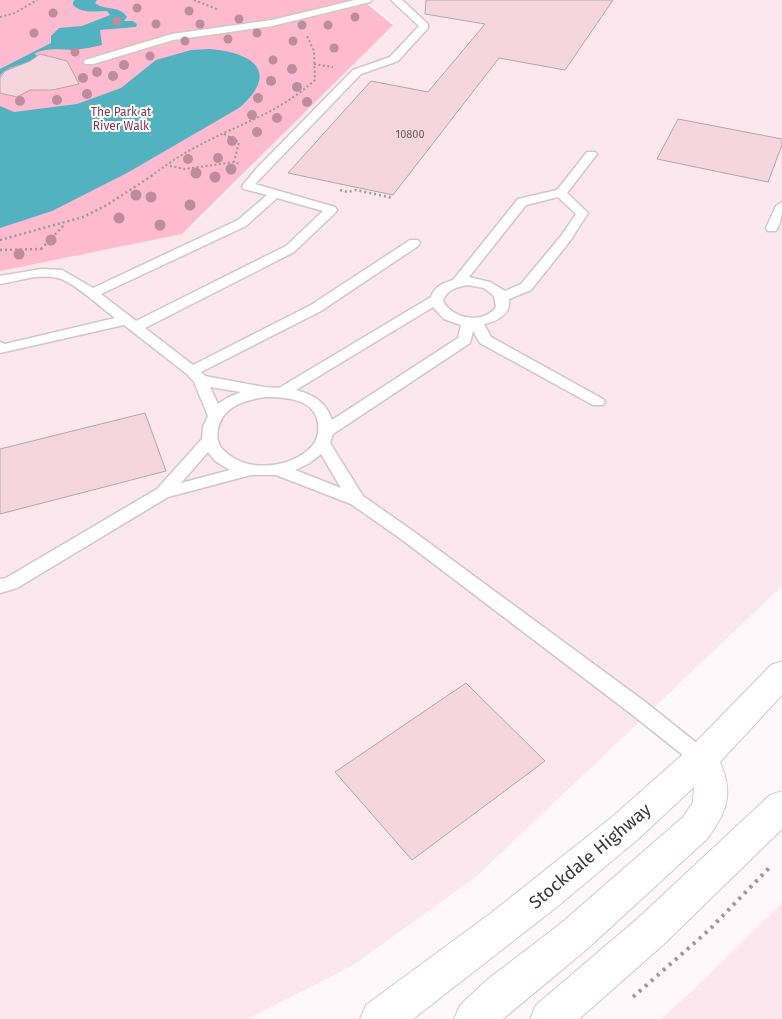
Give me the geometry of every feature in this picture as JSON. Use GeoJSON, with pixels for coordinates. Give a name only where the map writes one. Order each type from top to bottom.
{"type":"FeatureCollection","features":[{"type":"Feature","properties":{"kind":"main road","name":"Stockdale Highway"},"geometry":{"type":"LineString","coordinates":[[380,1019],[520,916],[608,843],[701,758],[782,674]]}},
{"type":"Feature","properties":{"kind":"main road"},"geometry":{"type":"LineString","coordinates":[[474,1019],[502,993],[573,937],[695,828],[709,810],[712,794],[710,776],[701,758]]}},
{"type":"Feature","properties":{"kind":"main road"},"geometry":{"type":"LineString","coordinates":[[550,1019],[650,932],[782,806]]}},
{"type":"Feature","properties":{"kind":"lane"},"geometry":{"type":"LineString","coordinates":[[310,0],[323,11]]}},
{"type":"Feature","properties":{"kind":"lane"},"geometry":{"type":"LineString","coordinates":[[89,62],[172,37],[272,23],[367,0]]}},
{"type":"Feature","properties":{"kind":"lane"},"geometry":{"type":"LineString","coordinates":[[0,346],[1,349],[130,323],[290,249],[331,210],[248,186],[261,170],[357,72],[394,59],[425,26],[396,0]]}},
{"type":"Feature","properties":{"kind":"lane"},"geometry":{"type":"LineString","coordinates":[[458,283],[522,202],[560,193],[591,154]]}},
{"type":"Feature","properties":{"kind":"lane"},"geometry":{"type":"LineString","coordinates":[[503,297],[526,287],[566,238],[582,213],[560,193]]}},
{"type":"Feature","properties":{"kind":"lane"},"geometry":{"type":"LineString","coordinates":[[92,293],[242,223],[275,194]]}},
{"type":"Feature","properties":{"kind":"lane"},"geometry":{"type":"LineString","coordinates":[[772,228],[782,206]]}},
{"type":"Feature","properties":{"kind":"lane"},"geometry":{"type":"LineString","coordinates":[[196,375],[316,308],[414,243]]}},
{"type":"Feature","properties":{"kind":"lane"},"geometry":{"type":"LineString","coordinates":[[0,280],[41,272],[62,274],[92,293],[196,375],[265,392]]}},
{"type":"Feature","properties":{"kind":"lane"},"geometry":{"type":"LineString","coordinates":[[283,392],[436,300],[442,290],[458,283],[468,282],[489,286],[503,297],[504,303],[502,310],[496,316],[472,322],[454,319],[445,315],[439,309],[436,300]]}},
{"type":"Feature","properties":{"kind":"lane"},"geometry":{"type":"LineString","coordinates":[[472,322],[485,340],[598,402]]}},
{"type":"Feature","properties":{"kind":"lane"},"geometry":{"type":"LineString","coordinates":[[0,586],[11,583],[163,493],[252,470],[277,469],[290,466],[306,459],[324,437],[466,340],[472,322]]}},
{"type":"Feature","properties":{"kind":"lane"},"geometry":{"type":"LineString","coordinates":[[196,375],[216,416]]}},
{"type":"Feature","properties":{"kind":"lane"},"geometry":{"type":"LineString","coordinates":[[252,470],[234,465],[221,457],[212,447],[209,435],[211,422],[232,401],[248,395],[265,392],[283,392],[299,396],[313,403],[323,413],[327,425],[324,437],[357,500]]}},
{"type":"Feature","properties":{"kind":"lane"},"geometry":{"type":"LineString","coordinates":[[163,493],[210,440]]}},
{"type":"Feature","properties":{"kind":"lane"},"geometry":{"type":"LineString","coordinates":[[277,469],[357,500],[637,707],[701,758]]}},
{"type":"Feature","properties":{"kind":"path"},"geometry":{"type":"LineString","coordinates":[[0,17],[15,13],[37,0]]}},
{"type":"Feature","properties":{"kind":"path"},"geometry":{"type":"LineString","coordinates":[[0,240],[67,222],[107,206],[195,147],[264,116],[296,97],[315,80],[314,51],[305,32],[291,26],[225,12],[194,0]]}},
{"type":"Feature","properties":{"kind":"path"},"geometry":{"type":"LineString","coordinates":[[223,134],[239,142],[234,162]]}},
{"type":"Feature","properties":{"kind":"path"},"geometry":{"type":"LineString","coordinates":[[41,248],[67,222]]}},
{"type":"Feature","properties":{"kind":"shaded area"},"geometry":{"type":"Polygon","coordinates":[[[364,0],[782,0],[782,586],[477,876],[352,966],[248,1019],[0,1019],[0,265],[194,225],[394,23],[364,0]]]}},
{"type":"Feature","properties":{"kind":"shaded area"},"geometry":{"type":"Polygon","coordinates":[[[782,903],[782,1019],[661,1019],[695,988],[782,903]]]}},
{"type":"Feature","properties":{"kind":"green space","name":"The Park at River Walk"},"geometry":{"type":"Polygon","coordinates":[[[0,0],[362,0],[393,25],[182,234],[0,271],[0,0]]]}},
{"type":"Feature","properties":{"kind":"water"},"geometry":{"type":"Polygon","coordinates":[[[75,0],[97,0],[95,3],[103,7],[116,9],[124,13],[127,17],[124,21],[133,21],[137,24],[136,27],[100,30],[102,45],[74,50],[44,50],[34,54],[37,55],[29,62],[8,69],[0,76],[0,69],[51,43],[51,36],[59,28],[82,26],[110,15],[107,11],[80,10],[73,5],[75,0]]]}},
{"type":"Feature","properties":{"kind":"water"},"geometry":{"type":"Polygon","coordinates":[[[209,49],[237,54],[248,59],[256,66],[259,74],[258,84],[252,95],[239,108],[127,173],[52,211],[0,228],[0,106],[14,112],[77,104],[121,88],[156,60],[191,50],[209,49]]]}},
{"type":"Feature","properties":{"kind":"building"},"geometry":{"type":"Polygon","coordinates":[[[426,0],[613,0],[565,70],[499,58],[393,195],[288,173],[371,81],[428,92],[485,24],[425,14],[426,0]]]}},
{"type":"Feature","properties":{"kind":"building"},"geometry":{"type":"Polygon","coordinates":[[[40,54],[67,61],[79,84],[52,90],[30,90],[17,97],[0,93],[0,78],[5,71],[30,61],[40,54]]]}},
{"type":"Feature","properties":{"kind":"building"},"geometry":{"type":"Polygon","coordinates":[[[678,119],[782,139],[782,145],[768,182],[657,159],[678,119]]]}},
{"type":"Feature","properties":{"kind":"building"},"geometry":{"type":"Polygon","coordinates":[[[145,413],[166,471],[0,514],[0,449],[145,413]]]}},
{"type":"Feature","properties":{"kind":"building"},"geometry":{"type":"Polygon","coordinates":[[[466,683],[545,761],[412,860],[335,772],[466,683]]]}}]}
